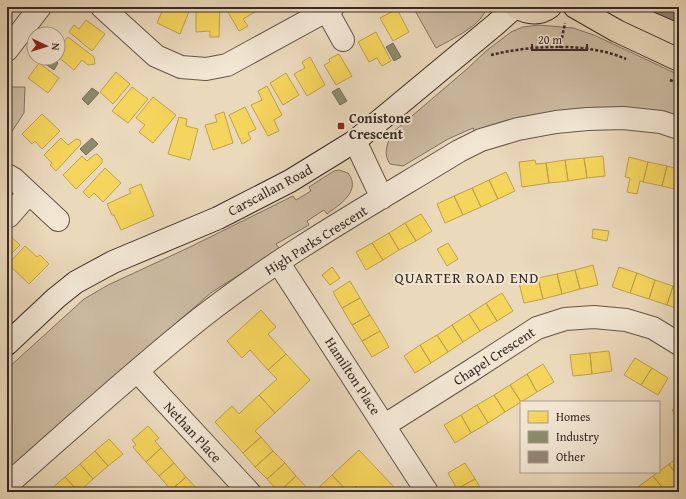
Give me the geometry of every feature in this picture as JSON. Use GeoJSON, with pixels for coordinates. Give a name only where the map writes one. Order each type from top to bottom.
{"type":"FeatureCollection","features":[{"type":"Feature","properties":{"kind":"main road"},"geometry":{"type":"LineString","coordinates":[[515,7],[525,11],[535,12],[545,10],[564,12],[617,31],[679,60]]}},
{"type":"Feature","properties":{"kind":"street"},"geometry":{"type":"LineString","coordinates":[[7,50],[40,7]]}},
{"type":"Feature","properties":{"kind":"street"},"geometry":{"type":"LineString","coordinates":[[102,7],[156,56],[181,67],[206,69],[227,65],[330,9],[343,40]]}},
{"type":"Feature","properties":{"kind":"street","name":"Carscallan Road"},"geometry":{"type":"LineString","coordinates":[[7,344],[56,298],[76,282],[113,262],[218,218],[290,181],[355,141],[515,7]]}},
{"type":"Feature","properties":{"kind":"street","name":"High Parks Crescent"},"geometry":{"type":"LineString","coordinates":[[7,485],[202,316],[278,262],[459,151],[481,140],[518,129],[556,122],[623,118],[661,122],[679,128]]}},
{"type":"Feature","properties":{"kind":"street"},"geometry":{"type":"LineString","coordinates":[[355,141],[382,198]]}},
{"type":"Feature","properties":{"kind":"street"},"geometry":{"type":"LineString","coordinates":[[7,175],[14,179],[58,220]]}},
{"type":"Feature","properties":{"kind":"street"},"geometry":{"type":"LineString","coordinates":[[9,216],[29,193]]}},
{"type":"Feature","properties":{"kind":"street","name":"Hamilton Place"},"geometry":{"type":"LineString","coordinates":[[278,262],[427,492]]}},
{"type":"Feature","properties":{"kind":"street","name":"Chapel Crescent"},"geometry":{"type":"LineString","coordinates":[[385,425],[537,328],[565,319],[594,317],[626,320],[653,328],[679,344]]}},
{"type":"Feature","properties":{"kind":"street","name":"Nethan Place"},"geometry":{"type":"LineString","coordinates":[[137,371],[249,492]]}},
{"type":"Feature","properties":{"kind":"path"},"geometry":{"type":"LineString","coordinates":[[560,48],[564,12]]}},
{"type":"Feature","properties":{"kind":"path"},"geometry":{"type":"LineString","coordinates":[[488,56],[530,48],[560,48],[598,50],[629,61]]}},
{"type":"Feature","properties":{"kind":"path"},"geometry":{"type":"LineString","coordinates":[[665,77],[679,84]]}},
{"type":"Feature","properties":{"kind":"shaded area"},"geometry":{"type":"Polygon","coordinates":[[[413,7],[486,7],[480,19],[466,31],[436,48],[413,7]]]}},
{"type":"Feature","properties":{"kind":"shaded area"},"geometry":{"type":"Polygon","coordinates":[[[538,25],[573,28],[594,35],[679,75],[679,122],[476,135],[473,128],[448,139],[403,166],[390,164],[386,153],[387,145],[392,133],[486,51],[511,32],[523,27],[538,25]]]}},
{"type":"Feature","properties":{"kind":"shaded area"},"geometry":{"type":"Polygon","coordinates":[[[7,87],[25,87],[24,113],[7,139],[7,87]]]}},
{"type":"Feature","properties":{"kind":"shaded area"},"geometry":{"type":"Polygon","coordinates":[[[339,170],[348,173],[352,180],[351,192],[343,202],[327,214],[324,210],[307,221],[309,225],[276,244],[280,249],[212,292],[7,472],[7,369],[84,299],[108,285],[190,247],[293,196],[296,200],[311,191],[309,187],[334,171],[339,170]]]}},
{"type":"Feature","properties":{"kind":"building: Homes"},"geometry":{"type":"Polygon","coordinates":[[[164,7],[185,7],[190,9],[180,34],[157,23],[164,7]]]}},
{"type":"Feature","properties":{"kind":"building: Homes"},"geometry":{"type":"Polygon","coordinates":[[[196,7],[220,7],[219,37],[210,37],[210,31],[196,32],[196,7]]]}},
{"type":"Feature","properties":{"kind":"building: Homes"},"geometry":{"type":"Polygon","coordinates":[[[225,7],[252,7],[255,12],[243,19],[248,26],[239,31],[225,7]]]}},
{"type":"Feature","properties":{"kind":"building: Homes"},"geometry":{"type":"Polygon","coordinates":[[[397,9],[409,32],[393,41],[380,18],[397,9]]]}},
{"type":"Feature","properties":{"kind":"building: Homes"},"geometry":{"type":"Polygon","coordinates":[[[86,20],[105,34],[92,51],[69,32],[74,25],[79,29],[86,20]]]}},
{"type":"Feature","properties":{"kind":"building: Homes"},"geometry":{"type":"Polygon","coordinates":[[[376,32],[391,61],[382,66],[377,58],[369,62],[358,42],[376,32]]]}},
{"type":"Feature","properties":{"kind":"building: Homes"},"geometry":{"type":"Polygon","coordinates":[[[68,37],[94,57],[95,64],[88,65],[82,60],[74,70],[66,64],[66,40],[68,37]]]}},
{"type":"Feature","properties":{"kind":"building: Homes"},"geometry":{"type":"Polygon","coordinates":[[[339,54],[352,76],[336,85],[324,65],[330,62],[329,59],[339,54]]]}},
{"type":"Feature","properties":{"kind":"building: Homes"},"geometry":{"type":"Polygon","coordinates":[[[310,57],[325,85],[307,96],[294,74],[305,68],[302,62],[310,57]]]}},
{"type":"Feature","properties":{"kind":"building: Homes"},"geometry":{"type":"Polygon","coordinates":[[[37,66],[43,66],[59,78],[48,93],[28,78],[37,66]]]}},
{"type":"Feature","properties":{"kind":"building: Homes"},"geometry":{"type":"Polygon","coordinates":[[[116,72],[130,84],[113,104],[100,92],[116,72]]]}},
{"type":"Feature","properties":{"kind":"building: Homes"},"geometry":{"type":"Polygon","coordinates":[[[286,73],[299,95],[283,105],[270,83],[286,73]]]}},
{"type":"Feature","properties":{"kind":"building: Homes"},"geometry":{"type":"Polygon","coordinates":[[[267,86],[282,115],[274,120],[279,131],[268,136],[251,105],[262,100],[258,91],[267,86]]]}},
{"type":"Feature","properties":{"kind":"building: Homes"},"geometry":{"type":"Polygon","coordinates":[[[132,87],[148,99],[128,123],[112,111],[132,87]]]}},
{"type":"Feature","properties":{"kind":"building: Homes"},"geometry":{"type":"Polygon","coordinates":[[[153,97],[176,115],[153,143],[139,132],[145,125],[136,118],[153,97]]]}},
{"type":"Feature","properties":{"kind":"building: Homes"},"geometry":{"type":"Polygon","coordinates":[[[245,107],[256,129],[248,133],[251,139],[242,144],[229,115],[245,107]]]}},
{"type":"Feature","properties":{"kind":"building: Homes"},"geometry":{"type":"Polygon","coordinates":[[[224,112],[233,143],[213,150],[205,125],[217,122],[215,115],[224,112]]]}},
{"type":"Feature","properties":{"kind":"building: Homes"},"geometry":{"type":"Polygon","coordinates":[[[42,114],[60,131],[42,149],[35,141],[32,144],[22,134],[42,114]]]}},
{"type":"Feature","properties":{"kind":"building: Homes"},"geometry":{"type":"Polygon","coordinates":[[[179,117],[187,119],[186,126],[198,129],[190,160],[168,154],[179,117]]]}},
{"type":"Feature","properties":{"kind":"building: Homes"},"geometry":{"type":"Polygon","coordinates":[[[61,138],[68,145],[76,139],[80,140],[81,144],[56,171],[50,165],[52,163],[44,155],[61,138]]]}},
{"type":"Feature","properties":{"kind":"building: Homes"},"geometry":{"type":"Polygon","coordinates":[[[97,154],[102,159],[102,163],[76,189],[63,175],[82,156],[87,161],[97,154]]]}},
{"type":"Feature","properties":{"kind":"building: Homes"},"geometry":{"type":"Polygon","coordinates":[[[603,156],[605,176],[587,178],[584,158],[603,156]]]}},
{"type":"Feature","properties":{"kind":"building: Homes"},"geometry":{"type":"Polygon","coordinates":[[[629,157],[648,162],[643,182],[640,181],[637,194],[627,192],[630,178],[625,177],[629,157]]]}},
{"type":"Feature","properties":{"kind":"building: Homes"},"geometry":{"type":"Polygon","coordinates":[[[584,158],[587,178],[568,181],[565,160],[584,158]]]}},
{"type":"Feature","properties":{"kind":"building: Homes"},"geometry":{"type":"Polygon","coordinates":[[[535,160],[536,164],[546,163],[549,183],[522,187],[519,162],[535,160]]]}},
{"type":"Feature","properties":{"kind":"building: Homes"},"geometry":{"type":"Polygon","coordinates":[[[565,160],[568,181],[549,183],[546,163],[565,160]]]}},
{"type":"Feature","properties":{"kind":"building: Homes"},"geometry":{"type":"Polygon","coordinates":[[[648,162],[667,166],[662,186],[643,182],[648,162]]]}},
{"type":"Feature","properties":{"kind":"building: Homes"},"geometry":{"type":"Polygon","coordinates":[[[667,166],[679,169],[679,190],[662,186],[667,166]]]}},
{"type":"Feature","properties":{"kind":"building: Homes"},"geometry":{"type":"Polygon","coordinates":[[[105,168],[121,183],[103,202],[94,193],[89,198],[83,192],[105,168]]]}},
{"type":"Feature","properties":{"kind":"building: Homes"},"geometry":{"type":"Polygon","coordinates":[[[506,172],[515,191],[498,199],[489,180],[506,172]]]}},
{"type":"Feature","properties":{"kind":"building: Homes"},"geometry":{"type":"Polygon","coordinates":[[[489,180],[498,199],[481,207],[472,188],[489,180]]]}},
{"type":"Feature","properties":{"kind":"building: Homes"},"geometry":{"type":"Polygon","coordinates":[[[141,184],[154,216],[121,230],[107,204],[131,193],[129,189],[141,184]]]}},
{"type":"Feature","properties":{"kind":"building: Homes"},"geometry":{"type":"Polygon","coordinates":[[[472,188],[481,207],[463,215],[454,196],[472,188]]]}},
{"type":"Feature","properties":{"kind":"building: Homes"},"geometry":{"type":"Polygon","coordinates":[[[454,196],[463,215],[445,223],[437,204],[454,196]]]}},
{"type":"Feature","properties":{"kind":"building: Homes"},"geometry":{"type":"Polygon","coordinates":[[[421,214],[432,231],[416,241],[405,223],[421,214]]]}},
{"type":"Feature","properties":{"kind":"building: Homes"},"geometry":{"type":"Polygon","coordinates":[[[405,223],[416,241],[399,250],[389,233],[405,223]]]}},
{"type":"Feature","properties":{"kind":"building: Homes"},"geometry":{"type":"Polygon","coordinates":[[[593,229],[609,231],[607,241],[592,238],[593,229]]]}},
{"type":"Feature","properties":{"kind":"building: Homes"},"geometry":{"type":"Polygon","coordinates":[[[7,233],[20,245],[7,258],[7,233]]]}},
{"type":"Feature","properties":{"kind":"building: Homes"},"geometry":{"type":"Polygon","coordinates":[[[389,233],[399,250],[383,260],[372,243],[389,233]]]}},
{"type":"Feature","properties":{"kind":"building: Homes"},"geometry":{"type":"Polygon","coordinates":[[[372,243],[383,260],[366,270],[356,252],[372,243]]]}},
{"type":"Feature","properties":{"kind":"building: Homes"},"geometry":{"type":"Polygon","coordinates":[[[448,243],[458,259],[447,266],[437,249],[448,243]]]}},
{"type":"Feature","properties":{"kind":"building: Homes"},"geometry":{"type":"Polygon","coordinates":[[[25,246],[37,257],[40,255],[49,264],[29,284],[8,264],[25,246]]]}},
{"type":"Feature","properties":{"kind":"building: Homes"},"geometry":{"type":"Polygon","coordinates":[[[593,265],[598,285],[580,289],[575,270],[593,265]]]}},
{"type":"Feature","properties":{"kind":"building: Homes"},"geometry":{"type":"Polygon","coordinates":[[[332,267],[340,278],[330,285],[322,275],[332,267]]]}},
{"type":"Feature","properties":{"kind":"building: Homes"},"geometry":{"type":"Polygon","coordinates":[[[619,267],[637,273],[630,293],[612,287],[619,267]]]}},
{"type":"Feature","properties":{"kind":"building: Homes"},"geometry":{"type":"Polygon","coordinates":[[[575,270],[580,289],[562,294],[557,274],[575,270]]]}},
{"type":"Feature","properties":{"kind":"building: Homes"},"geometry":{"type":"Polygon","coordinates":[[[637,273],[655,280],[649,299],[630,293],[637,273]]]}},
{"type":"Feature","properties":{"kind":"building: Homes"},"geometry":{"type":"Polygon","coordinates":[[[557,274],[562,294],[543,299],[538,278],[557,274]]]}},
{"type":"Feature","properties":{"kind":"building: Homes"},"geometry":{"type":"Polygon","coordinates":[[[538,278],[543,299],[524,303],[519,283],[538,278]]]}},
{"type":"Feature","properties":{"kind":"building: Homes"},"geometry":{"type":"Polygon","coordinates":[[[655,280],[673,286],[667,305],[649,299],[655,280]]]}},
{"type":"Feature","properties":{"kind":"building: Homes"},"geometry":{"type":"Polygon","coordinates":[[[350,281],[360,298],[342,308],[333,292],[350,281]]]}},
{"type":"Feature","properties":{"kind":"building: Homes"},"geometry":{"type":"Polygon","coordinates":[[[673,286],[679,288],[679,309],[667,305],[673,286]]]}},
{"type":"Feature","properties":{"kind":"building: Homes"},"geometry":{"type":"Polygon","coordinates":[[[502,293],[513,311],[497,321],[486,303],[502,293]]]}},
{"type":"Feature","properties":{"kind":"building: Homes"},"geometry":{"type":"Polygon","coordinates":[[[360,298],[370,315],[352,325],[342,308],[360,298]]]}},
{"type":"Feature","properties":{"kind":"building: Homes"},"geometry":{"type":"Polygon","coordinates":[[[486,303],[497,321],[480,331],[469,314],[486,303]]]}},
{"type":"Feature","properties":{"kind":"building: Homes"},"geometry":{"type":"Polygon","coordinates":[[[261,310],[276,327],[268,334],[286,354],[268,370],[250,350],[242,358],[227,341],[261,310]]]}},
{"type":"Feature","properties":{"kind":"building: Homes"},"geometry":{"type":"Polygon","coordinates":[[[469,314],[480,331],[463,342],[452,325],[469,314]]]}},
{"type":"Feature","properties":{"kind":"building: Homes"},"geometry":{"type":"Polygon","coordinates":[[[370,315],[380,331],[362,341],[352,325],[370,315]]]}},
{"type":"Feature","properties":{"kind":"building: Homes"},"geometry":{"type":"Polygon","coordinates":[[[452,325],[463,342],[448,352],[437,335],[452,325]]]}},
{"type":"Feature","properties":{"kind":"building: Homes"},"geometry":{"type":"Polygon","coordinates":[[[380,331],[389,347],[372,357],[362,341],[380,331]]]}},
{"type":"Feature","properties":{"kind":"building: Homes"},"geometry":{"type":"Polygon","coordinates":[[[437,335],[448,352],[431,363],[420,345],[437,335]]]}},
{"type":"Feature","properties":{"kind":"building: Homes"},"geometry":{"type":"Polygon","coordinates":[[[420,345],[431,363],[415,373],[404,356],[420,345]]]}},
{"type":"Feature","properties":{"kind":"building: Homes"},"geometry":{"type":"Polygon","coordinates":[[[609,351],[612,371],[592,374],[590,353],[609,351]]]}},
{"type":"Feature","properties":{"kind":"building: Homes"},"geometry":{"type":"Polygon","coordinates":[[[590,353],[592,374],[573,376],[570,355],[590,353]]]}},
{"type":"Feature","properties":{"kind":"building: Homes"},"geometry":{"type":"Polygon","coordinates":[[[286,354],[310,380],[275,413],[259,395],[277,379],[268,370],[286,354]]]}},
{"type":"Feature","properties":{"kind":"building: Homes"},"geometry":{"type":"Polygon","coordinates":[[[635,358],[652,368],[641,385],[624,375],[635,358]]]}},
{"type":"Feature","properties":{"kind":"building: Homes"},"geometry":{"type":"Polygon","coordinates":[[[543,364],[554,382],[537,392],[527,374],[543,364]]]}},
{"type":"Feature","properties":{"kind":"building: Homes"},"geometry":{"type":"Polygon","coordinates":[[[652,368],[668,378],[658,395],[641,385],[652,368]]]}},
{"type":"Feature","properties":{"kind":"building: Homes"},"geometry":{"type":"Polygon","coordinates":[[[527,374],[537,392],[520,401],[510,385],[527,374]]]}},
{"type":"Feature","properties":{"kind":"building: Homes"},"geometry":{"type":"Polygon","coordinates":[[[510,385],[520,403],[505,412],[494,395],[510,385]]]}},
{"type":"Feature","properties":{"kind":"building: Homes"},"geometry":{"type":"Polygon","coordinates":[[[259,395],[275,413],[255,431],[261,437],[243,453],[215,422],[232,406],[239,414],[259,395]]]}},
{"type":"Feature","properties":{"kind":"building: Homes"},"geometry":{"type":"Polygon","coordinates":[[[494,395],[505,412],[488,423],[477,405],[494,395]]]}},
{"type":"Feature","properties":{"kind":"building: Homes"},"geometry":{"type":"Polygon","coordinates":[[[477,405],[488,423],[471,433],[461,415],[477,405]]]}},
{"type":"Feature","properties":{"kind":"building: Homes"},"geometry":{"type":"Polygon","coordinates":[[[679,405],[679,420],[672,410],[679,405]]]}},
{"type":"Feature","properties":{"kind":"building: Homes"},"geometry":{"type":"Polygon","coordinates":[[[461,415],[471,433],[455,443],[444,425],[461,415]]]}},
{"type":"Feature","properties":{"kind":"building: Homes"},"geometry":{"type":"Polygon","coordinates":[[[148,426],[159,438],[155,441],[161,448],[146,462],[133,447],[136,445],[132,440],[148,426]]]}},
{"type":"Feature","properties":{"kind":"building: Homes"},"geometry":{"type":"Polygon","coordinates":[[[261,437],[273,451],[255,467],[243,453],[261,437]]]}},
{"type":"Feature","properties":{"kind":"building: Homes"},"geometry":{"type":"Polygon","coordinates":[[[109,439],[123,454],[108,466],[95,451],[109,439]]]}},
{"type":"Feature","properties":{"kind":"building: Homes"},"geometry":{"type":"Polygon","coordinates":[[[161,448],[174,463],[159,476],[146,462],[161,448]]]}},
{"type":"Feature","properties":{"kind":"building: Homes"},"geometry":{"type":"Polygon","coordinates":[[[359,450],[395,488],[391,492],[361,492],[356,486],[348,492],[332,475],[359,450]]]}},
{"type":"Feature","properties":{"kind":"building: Homes"},"geometry":{"type":"Polygon","coordinates":[[[95,451],[108,466],[93,479],[80,464],[95,451]]]}},
{"type":"Feature","properties":{"kind":"building: Homes"},"geometry":{"type":"Polygon","coordinates":[[[273,451],[285,463],[267,479],[255,467],[273,451]]]}},
{"type":"Feature","properties":{"kind":"building: Homes"},"geometry":{"type":"Polygon","coordinates":[[[679,457],[679,479],[669,464],[679,457]]]}},
{"type":"Feature","properties":{"kind":"building: Homes"},"geometry":{"type":"Polygon","coordinates":[[[174,463],[186,477],[171,490],[159,476],[174,463]]]}},
{"type":"Feature","properties":{"kind":"building: Homes"},"geometry":{"type":"Polygon","coordinates":[[[285,463],[296,476],[279,492],[267,479],[285,463]]]}},
{"type":"Feature","properties":{"kind":"building: Homes"},"geometry":{"type":"Polygon","coordinates":[[[465,463],[475,479],[457,489],[448,473],[465,463]]]}},
{"type":"Feature","properties":{"kind":"building: Homes"},"geometry":{"type":"Polygon","coordinates":[[[80,464],[93,479],[79,492],[65,477],[80,464]]]}},
{"type":"Feature","properties":{"kind":"building: Homes"},"geometry":{"type":"Polygon","coordinates":[[[669,464],[679,479],[679,482],[666,492],[653,476],[660,473],[660,471],[669,464]]]}},
{"type":"Feature","properties":{"kind":"building: Homes"},"geometry":{"type":"Polygon","coordinates":[[[332,475],[348,492],[314,492],[332,475]]]}},
{"type":"Feature","properties":{"kind":"building: Homes"},"geometry":{"type":"Polygon","coordinates":[[[296,476],[308,489],[305,492],[279,492],[296,476]]]}},
{"type":"Feature","properties":{"kind":"building: Homes"},"geometry":{"type":"Polygon","coordinates":[[[653,476],[666,492],[641,492],[638,487],[653,476]]]}},
{"type":"Feature","properties":{"kind":"building: Homes"},"geometry":{"type":"Polygon","coordinates":[[[65,477],[79,492],[54,492],[51,489],[65,477]]]}},
{"type":"Feature","properties":{"kind":"building: Homes"},"geometry":{"type":"Polygon","coordinates":[[[186,477],[199,491],[173,492],[171,490],[186,477]]]}},
{"type":"Feature","properties":{"kind":"building: Homes"},"geometry":{"type":"Polygon","coordinates":[[[475,479],[483,492],[459,492],[457,489],[475,479]]]}},
{"type":"Feature","properties":{"kind":"building: Industry"},"geometry":{"type":"Polygon","coordinates":[[[393,43],[401,57],[394,61],[386,47],[393,43]]]}},
{"type":"Feature","properties":{"kind":"building: Industry"},"geometry":{"type":"Polygon","coordinates":[[[48,66],[56,66],[54,70],[48,66]]]}},
{"type":"Feature","properties":{"kind":"building: Industry"},"geometry":{"type":"Polygon","coordinates":[[[92,88],[99,93],[88,105],[82,99],[92,88]]]}},
{"type":"Feature","properties":{"kind":"building: Industry"},"geometry":{"type":"Polygon","coordinates":[[[339,88],[347,101],[340,105],[332,92],[339,88]]]}},
{"type":"Feature","properties":{"kind":"building: Industry"},"geometry":{"type":"Polygon","coordinates":[[[92,138],[98,144],[86,155],[80,149],[92,138]]]}},
{"type":"Feature","properties":{"kind":"building: Other"},"geometry":{"type":"Polygon","coordinates":[[[642,7],[679,7],[679,23],[642,7]]]}},
{"type":"Feature","properties":{"kind":"place","name":"Conistone Crescent"},"geometry":{"type":"Point","coordinates":[341,126]}},
{"type":"Feature","properties":{"kind":"district","name":"QUARTER ROAD END"},"geometry":{"type":"Point","coordinates":[467,278]}}]}
